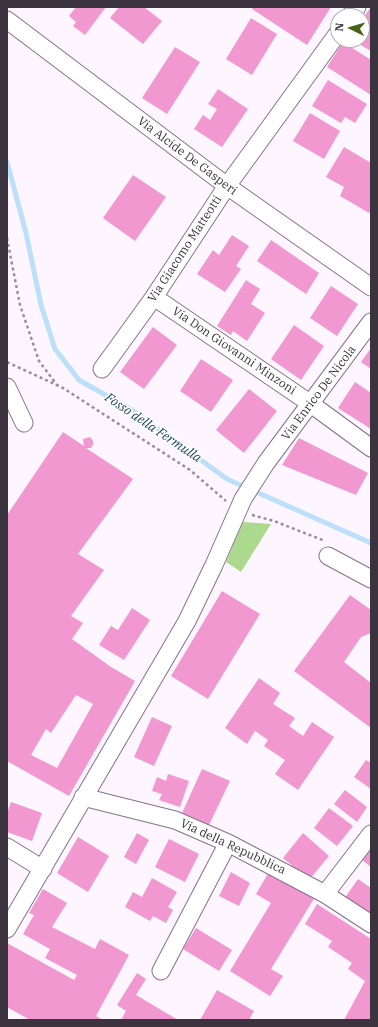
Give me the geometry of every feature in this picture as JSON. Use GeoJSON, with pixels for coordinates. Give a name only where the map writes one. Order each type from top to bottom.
{"type":"FeatureCollection","features":[{"type":"Feature","properties":{"kind":"street","name":"Via Alcide De Gasperi"},"geometry":{"type":"LineString","coordinates":[[7,20],[227,186],[371,287]]}},
{"type":"Feature","properties":{"kind":"street","name":"Via Giacomo Matteotti"},"geometry":{"type":"LineString","coordinates":[[102,368],[154,297],[227,186],[330,44]]}},
{"type":"Feature","properties":{"kind":"street","name":"Via Don Giovanni Minzoni"},"geometry":{"type":"LineString","coordinates":[[154,297],[311,404],[371,448]]}},
{"type":"Feature","properties":{"kind":"street","name":"Via Enrico De Nicola"},"geometry":{"type":"LineString","coordinates":[[83,797],[187,621],[214,565],[243,498],[266,464],[371,322]]}},
{"type":"Feature","properties":{"kind":"street"},"geometry":{"type":"LineString","coordinates":[[7,387],[24,424]]}},
{"type":"Feature","properties":{"kind":"street"},"geometry":{"type":"LineString","coordinates":[[330,550],[371,579]]}},
{"type":"Feature","properties":{"kind":"street"},"geometry":{"type":"LineString","coordinates":[[7,929],[43,869],[83,797]]}},
{"type":"Feature","properties":{"kind":"street","name":"Via della Repubblica"},"geometry":{"type":"LineString","coordinates":[[83,797],[175,820],[228,843],[325,894],[371,924]]}},
{"type":"Feature","properties":{"kind":"street"},"geometry":{"type":"LineString","coordinates":[[325,894],[371,834]]}},
{"type":"Feature","properties":{"kind":"street"},"geometry":{"type":"LineString","coordinates":[[161,971],[228,843]]}},
{"type":"Feature","properties":{"kind":"street"},"geometry":{"type":"LineString","coordinates":[[7,847],[43,869]]}},
{"type":"Feature","properties":{"kind":"path"},"geometry":{"type":"LineString","coordinates":[[7,238],[20,305],[34,347],[39,361],[58,385]]}},
{"type":"Feature","properties":{"kind":"path"},"geometry":{"type":"LineString","coordinates":[[7,362],[58,385],[190,470],[237,512],[274,521],[330,550]]}},
{"type":"Feature","properties":{"kind":"green space"},"geometry":{"type":"Polygon","coordinates":[[[243,522],[271,524],[241,572],[226,562],[243,522]]]}},
{"type":"Feature","properties":{"kind":"building"},"geometry":{"type":"Polygon","coordinates":[[[76,7],[106,7],[85,35],[73,26],[76,22],[69,16],[76,7]]]}},
{"type":"Feature","properties":{"kind":"building"},"geometry":{"type":"Polygon","coordinates":[[[119,7],[144,7],[162,21],[143,44],[110,18],[119,7]]]}},
{"type":"Feature","properties":{"kind":"building"},"geometry":{"type":"Polygon","coordinates":[[[253,7],[331,7],[307,45],[252,9],[253,7]]]}},
{"type":"Feature","properties":{"kind":"building"},"geometry":{"type":"Polygon","coordinates":[[[371,7],[371,51],[366,48],[370,48],[371,7]]]}},
{"type":"Feature","properties":{"kind":"building"},"geometry":{"type":"Polygon","coordinates":[[[251,18],[277,34],[252,75],[226,59],[251,18]]]}},
{"type":"Feature","properties":{"kind":"building"},"geometry":{"type":"Polygon","coordinates":[[[175,47],[200,62],[167,114],[142,98],[175,47]]]}},
{"type":"Feature","properties":{"kind":"building"},"geometry":{"type":"Polygon","coordinates":[[[339,48],[352,48],[371,60],[371,95],[327,67],[339,48]]]}},
{"type":"Feature","properties":{"kind":"building"},"geometry":{"type":"Polygon","coordinates":[[[328,80],[367,104],[355,123],[345,117],[341,123],[312,106],[328,80]]]}},
{"type":"Feature","properties":{"kind":"building"},"geometry":{"type":"Polygon","coordinates":[[[218,89],[248,109],[222,147],[194,129],[203,115],[210,120],[217,109],[208,104],[218,89]]]}},
{"type":"Feature","properties":{"kind":"building"},"geometry":{"type":"Polygon","coordinates":[[[310,113],[340,131],[324,159],[293,141],[310,113]]]}},
{"type":"Feature","properties":{"kind":"building"},"geometry":{"type":"Polygon","coordinates":[[[344,147],[371,163],[371,209],[369,213],[340,196],[344,187],[326,177],[344,147]]]}},
{"type":"Feature","properties":{"kind":"building"},"geometry":{"type":"Polygon","coordinates":[[[133,175],[166,197],[135,241],[103,218],[133,175]]]}},
{"type":"Feature","properties":{"kind":"building"},"geometry":{"type":"Polygon","coordinates":[[[232,235],[249,246],[236,266],[241,269],[225,292],[197,274],[213,250],[219,255],[232,235]]]}},
{"type":"Feature","properties":{"kind":"building"},"geometry":{"type":"Polygon","coordinates":[[[271,240],[319,273],[306,294],[257,261],[271,240]]]}},
{"type":"Feature","properties":{"kind":"building"},"geometry":{"type":"Polygon","coordinates":[[[246,280],[260,289],[251,304],[265,313],[247,341],[233,331],[231,335],[217,326],[246,280]]]}},
{"type":"Feature","properties":{"kind":"building"},"geometry":{"type":"Polygon","coordinates":[[[331,286],[358,304],[337,336],[310,318],[331,286]]]}},
{"type":"Feature","properties":{"kind":"building"},"geometry":{"type":"Polygon","coordinates":[[[294,325],[324,346],[301,380],[271,359],[294,325]]]}},
{"type":"Feature","properties":{"kind":"building"},"geometry":{"type":"Polygon","coordinates":[[[153,327],[177,345],[144,389],[120,372],[153,327]]]}},
{"type":"Feature","properties":{"kind":"building"},"geometry":{"type":"Polygon","coordinates":[[[371,348],[371,369],[361,362],[371,348]]]}},
{"type":"Feature","properties":{"kind":"building"},"geometry":{"type":"Polygon","coordinates":[[[201,359],[233,380],[211,412],[180,391],[201,359]]]}},
{"type":"Feature","properties":{"kind":"building"},"geometry":{"type":"Polygon","coordinates":[[[355,382],[371,393],[371,429],[338,408],[355,382]]]}},
{"type":"Feature","properties":{"kind":"building"},"geometry":{"type":"Polygon","coordinates":[[[249,389],[277,411],[244,453],[216,430],[249,389]]]}},
{"type":"Feature","properties":{"kind":"building"},"geometry":{"type":"Polygon","coordinates":[[[63,432],[84,446],[83,439],[90,437],[93,441],[93,445],[91,448],[86,448],[133,479],[78,554],[104,570],[71,616],[83,623],[72,639],[111,667],[135,681],[69,796],[7,761],[7,515],[63,432]],[[76,695],[51,733],[46,729],[31,755],[57,768],[93,704],[76,695]]]}},
{"type":"Feature","properties":{"kind":"building"},"geometry":{"type":"Polygon","coordinates":[[[299,438],[368,473],[356,495],[282,465],[299,438]]]}},
{"type":"Feature","properties":{"kind":"building"},"geometry":{"type":"Polygon","coordinates":[[[222,591],[260,614],[208,699],[171,676],[222,591]]]}},
{"type":"Feature","properties":{"kind":"building"},"geometry":{"type":"Polygon","coordinates":[[[350,595],[371,610],[371,633],[361,637],[344,662],[371,683],[371,728],[294,671],[350,595]]]}},
{"type":"Feature","properties":{"kind":"building"},"geometry":{"type":"Polygon","coordinates":[[[132,608],[150,620],[124,660],[99,645],[111,626],[118,630],[132,608]]]}},
{"type":"Feature","properties":{"kind":"building"},"geometry":{"type":"Polygon","coordinates":[[[259,678],[280,693],[273,704],[295,718],[289,726],[303,736],[312,722],[334,737],[298,790],[275,774],[285,760],[264,746],[268,740],[255,731],[247,744],[225,728],[259,678]]]}},
{"type":"Feature","properties":{"kind":"building"},"geometry":{"type":"Polygon","coordinates":[[[152,717],[172,726],[154,766],[134,757],[152,717]]]}},
{"type":"Feature","properties":{"kind":"building"},"geometry":{"type":"Polygon","coordinates":[[[366,760],[371,763],[371,789],[354,777],[366,760]]]}},
{"type":"Feature","properties":{"kind":"building"},"geometry":{"type":"Polygon","coordinates":[[[202,769],[230,781],[209,825],[182,813],[202,769]]]}},
{"type":"Feature","properties":{"kind":"building"},"geometry":{"type":"Polygon","coordinates":[[[168,774],[189,781],[180,807],[159,800],[162,794],[152,791],[157,777],[166,781],[168,774]]]}},
{"type":"Feature","properties":{"kind":"building"},"geometry":{"type":"Polygon","coordinates":[[[345,790],[367,807],[357,822],[334,804],[345,790]]]}},
{"type":"Feature","properties":{"kind":"building"},"geometry":{"type":"Polygon","coordinates":[[[11,802],[42,813],[32,841],[7,832],[7,813],[11,802]]]}},
{"type":"Feature","properties":{"kind":"building"},"geometry":{"type":"Polygon","coordinates":[[[329,808],[353,826],[337,846],[314,828],[329,808]]]}},
{"type":"Feature","properties":{"kind":"building"},"geometry":{"type":"Polygon","coordinates":[[[137,833],[149,840],[136,864],[124,857],[137,833]]]}},
{"type":"Feature","properties":{"kind":"building"},"geometry":{"type":"Polygon","coordinates":[[[303,833],[329,856],[309,880],[283,858],[303,833]]]}},
{"type":"Feature","properties":{"kind":"building"},"geometry":{"type":"Polygon","coordinates":[[[78,837],[109,856],[88,892],[57,873],[78,837]]]}},
{"type":"Feature","properties":{"kind":"building"},"geometry":{"type":"Polygon","coordinates":[[[169,839],[199,854],[185,882],[155,867],[169,839]]]}},
{"type":"Feature","properties":{"kind":"building"},"geometry":{"type":"Polygon","coordinates":[[[371,848],[371,867],[362,860],[371,848]]]}},
{"type":"Feature","properties":{"kind":"building"},"geometry":{"type":"Polygon","coordinates":[[[270,870],[315,897],[271,969],[283,976],[270,996],[230,971],[271,903],[256,894],[270,870]]]}},
{"type":"Feature","properties":{"kind":"building"},"geometry":{"type":"Polygon","coordinates":[[[231,872],[250,883],[239,906],[219,896],[231,872]]]}},
{"type":"Feature","properties":{"kind":"building"},"geometry":{"type":"Polygon","coordinates":[[[152,878],[177,892],[168,907],[173,910],[166,923],[153,916],[150,921],[125,907],[133,892],[142,897],[152,878]]]}},
{"type":"Feature","properties":{"kind":"building"},"geometry":{"type":"Polygon","coordinates":[[[358,879],[371,888],[371,916],[344,899],[358,879]]]}},
{"type":"Feature","properties":{"kind":"building"},"geometry":{"type":"Polygon","coordinates":[[[43,889],[67,903],[52,927],[95,949],[100,939],[129,955],[96,1016],[103,1020],[30,1020],[7,1007],[7,943],[74,980],[77,975],[45,958],[50,949],[23,934],[34,915],[29,913],[43,889]]]}},
{"type":"Feature","properties":{"kind":"building"},"geometry":{"type":"Polygon","coordinates":[[[317,904],[371,939],[371,1020],[344,1020],[365,981],[348,969],[352,963],[328,947],[332,941],[305,924],[317,904]]]}},
{"type":"Feature","properties":{"kind":"building"},"geometry":{"type":"Polygon","coordinates":[[[196,928],[232,950],[219,971],[183,949],[196,928]]]}},
{"type":"Feature","properties":{"kind":"building"},"geometry":{"type":"Polygon","coordinates":[[[137,973],[146,979],[136,995],[178,1020],[121,1020],[126,1011],[117,1005],[137,973]]]}},
{"type":"Feature","properties":{"kind":"building"},"geometry":{"type":"Polygon","coordinates":[[[217,990],[254,1011],[249,1020],[200,1020],[217,990]]]}},
{"type":"Feature","properties":{"kind":"waterway","name":"Fosso della Fermulla"},"geometry":{"type":"LineString","coordinates":[[7,162],[26,233],[41,305],[55,349],[79,380],[132,410],[227,479],[371,543]]}}]}
